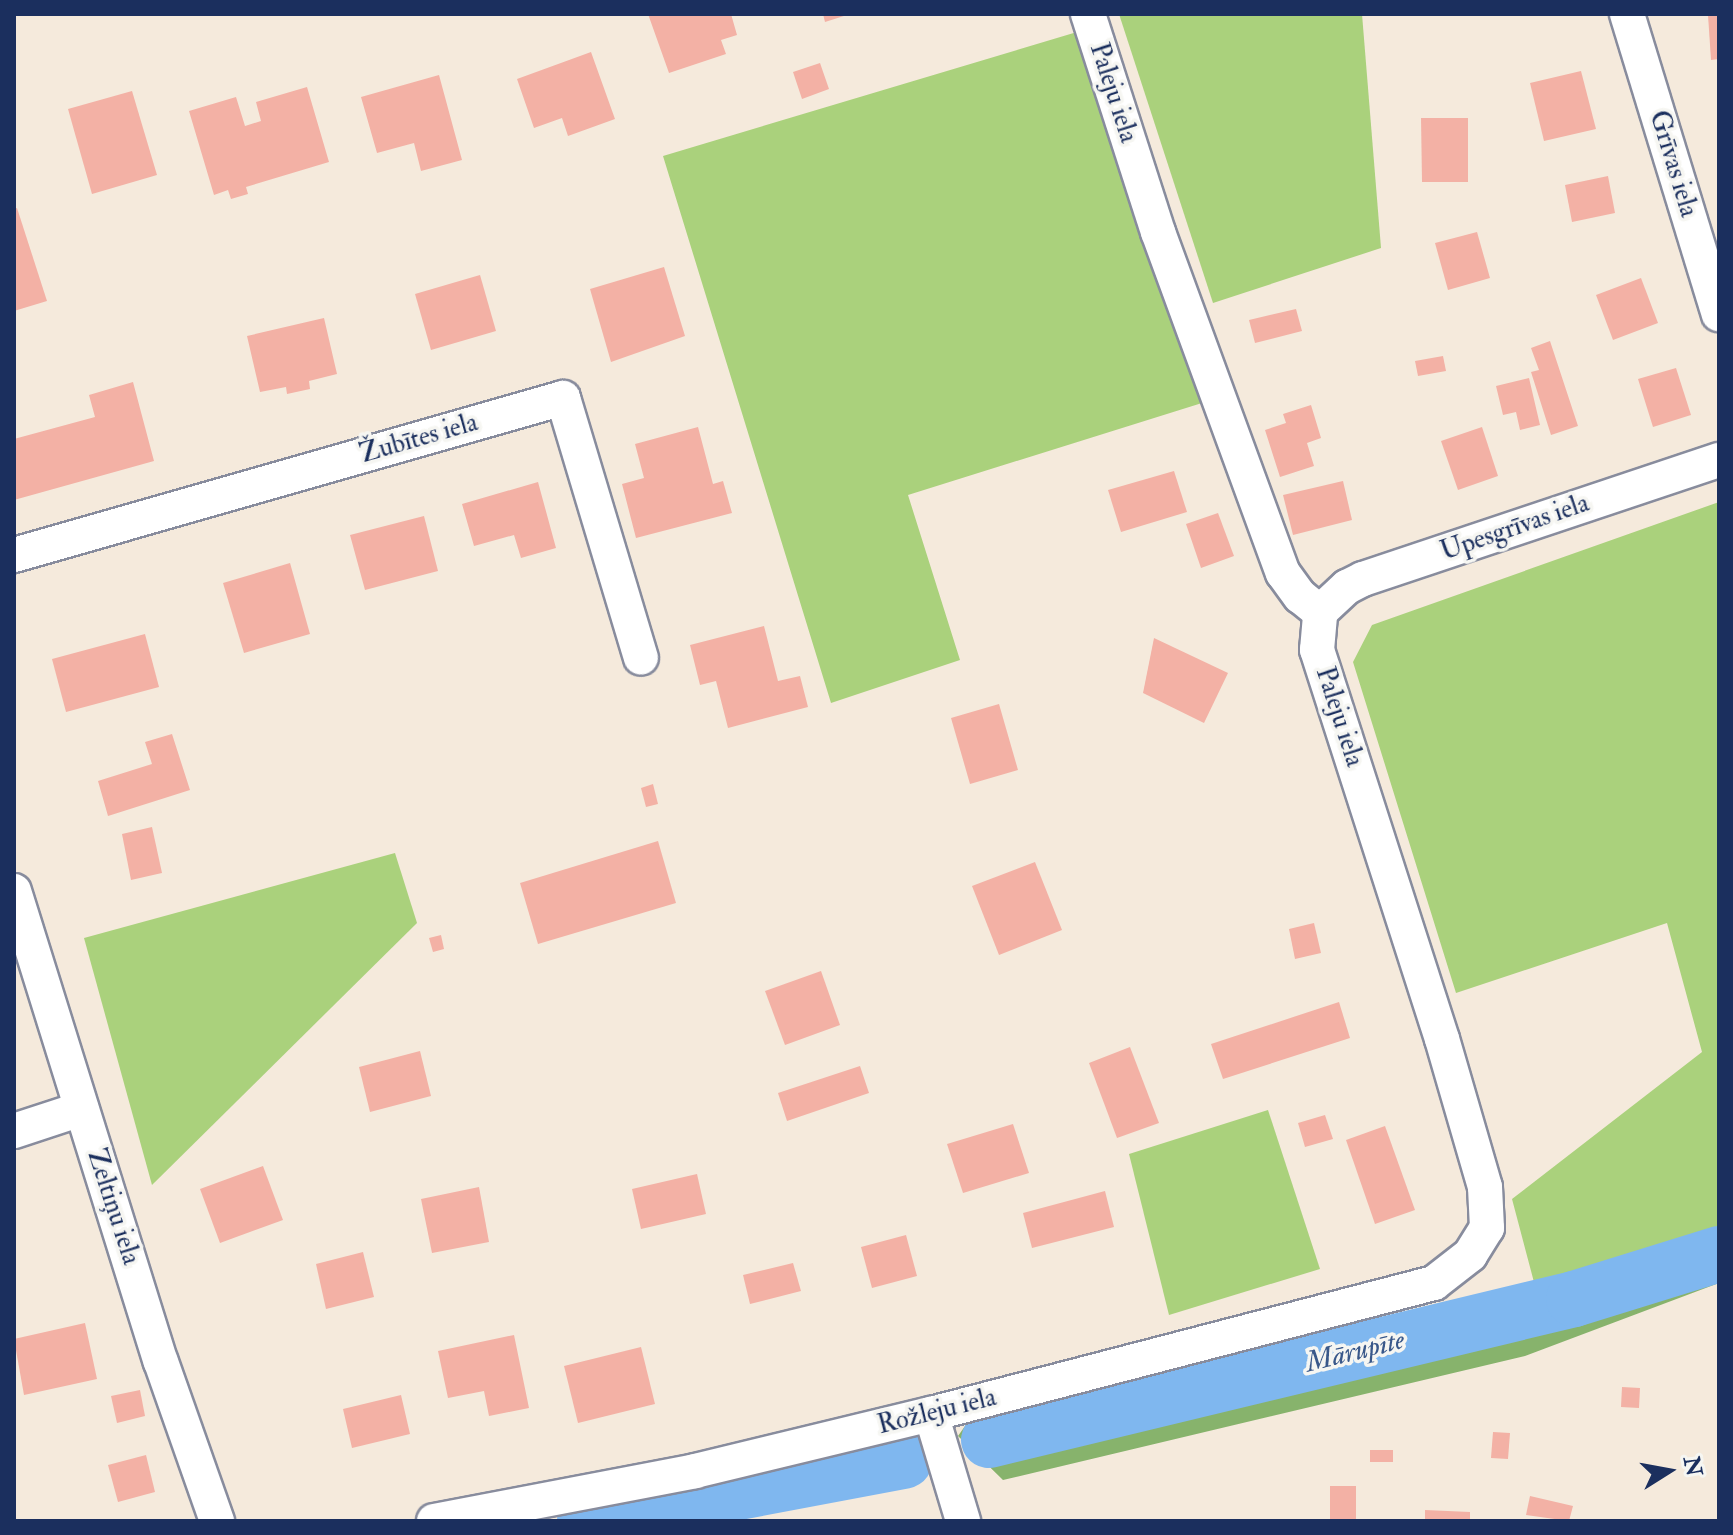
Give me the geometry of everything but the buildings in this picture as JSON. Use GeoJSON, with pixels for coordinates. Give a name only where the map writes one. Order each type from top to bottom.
{"type":"FeatureCollection","features":[{"type":"Feature","properties":{"kind":"street","name":"Paleju iela"},"geometry":{"type":"LineString","coordinates":[[1088,14],[1158,232],[1283,573],[1300,596],[1320,612],[1317,650],[1442,1039],[1485,1187],[1487,1228],[1470,1255],[1434,1283]]}},
{"type":"Feature","properties":{"kind":"street","name":"Grīvas iela"},"geometry":{"type":"LineString","coordinates":[[1627,14],[1719,314]]}},
{"type":"Feature","properties":{"kind":"street","name":"Žubītes iela"},"geometry":{"type":"LineString","coordinates":[[14,555],[563,398],[641,658]]}},
{"type":"Feature","properties":{"kind":"street","name":"Upesgrīvas iela"},"geometry":{"type":"LineString","coordinates":[[1320,612],[1347,587],[1363,579],[1719,460]]}},
{"type":"Feature","properties":{"kind":"street","name":"Zeltiņu iela"},"geometry":{"type":"LineString","coordinates":[[14,891],[161,1362],[217,1521]]}},
{"type":"Feature","properties":{"kind":"street"},"geometry":{"type":"LineString","coordinates":[[14,1131],[81,1109]]}},
{"type":"Feature","properties":{"kind":"street","name":"Rožleju iela"},"geometry":{"type":"LineString","coordinates":[[434,1521],[695,1471],[931,1414],[1434,1283]]}},
{"type":"Feature","properties":{"kind":"street"},"geometry":{"type":"LineString","coordinates":[[931,1414],[958,1520]]}},
{"type":"Feature","properties":{"kind":"green space"},"geometry":{"type":"Polygon","coordinates":[[[1119,14],[1362,14],[1381,248],[1213,303],[1119,14]]]}},
{"type":"Feature","properties":{"kind":"green space"},"geometry":{"type":"Polygon","coordinates":[[[1077,32],[1202,403],[908,495],[960,660],[831,703],[663,156],[1077,32]]]}},
{"type":"Feature","properties":{"kind":"green space"},"geometry":{"type":"Polygon","coordinates":[[[1719,502],[1719,1227],[1535,1286],[1512,1199],[1702,1052],[1667,923],[1456,993],[1353,662],[1372,625],[1719,502]]]}},
{"type":"Feature","properties":{"kind":"green space"},"geometry":{"type":"Polygon","coordinates":[[[395,853],[417,923],[152,1185],[84,938],[395,853]]]}},
{"type":"Feature","properties":{"kind":"green space"},"geometry":{"type":"Polygon","coordinates":[[[1268,1110],[1320,1269],[1169,1315],[1129,1154],[1268,1110]]]}},
{"type":"Feature","properties":{"kind":"green space"},"geometry":{"type":"Polygon","coordinates":[[[1719,1228],[1719,1283],[1525,1356],[1003,1480],[958,1436],[970,1419],[1535,1286],[1719,1228]]]}},
{"type":"Feature","properties":{"kind":"waterway","name":"Mārupīte"},"geometry":{"type":"LineString","coordinates":[[989,1440],[1574,1299],[1719,1254]]}},
{"type":"Feature","properties":{"kind":"waterway","name":"Mārupīte"},"geometry":{"type":"LineString","coordinates":[[585,1521],[904,1461]]}}]}
